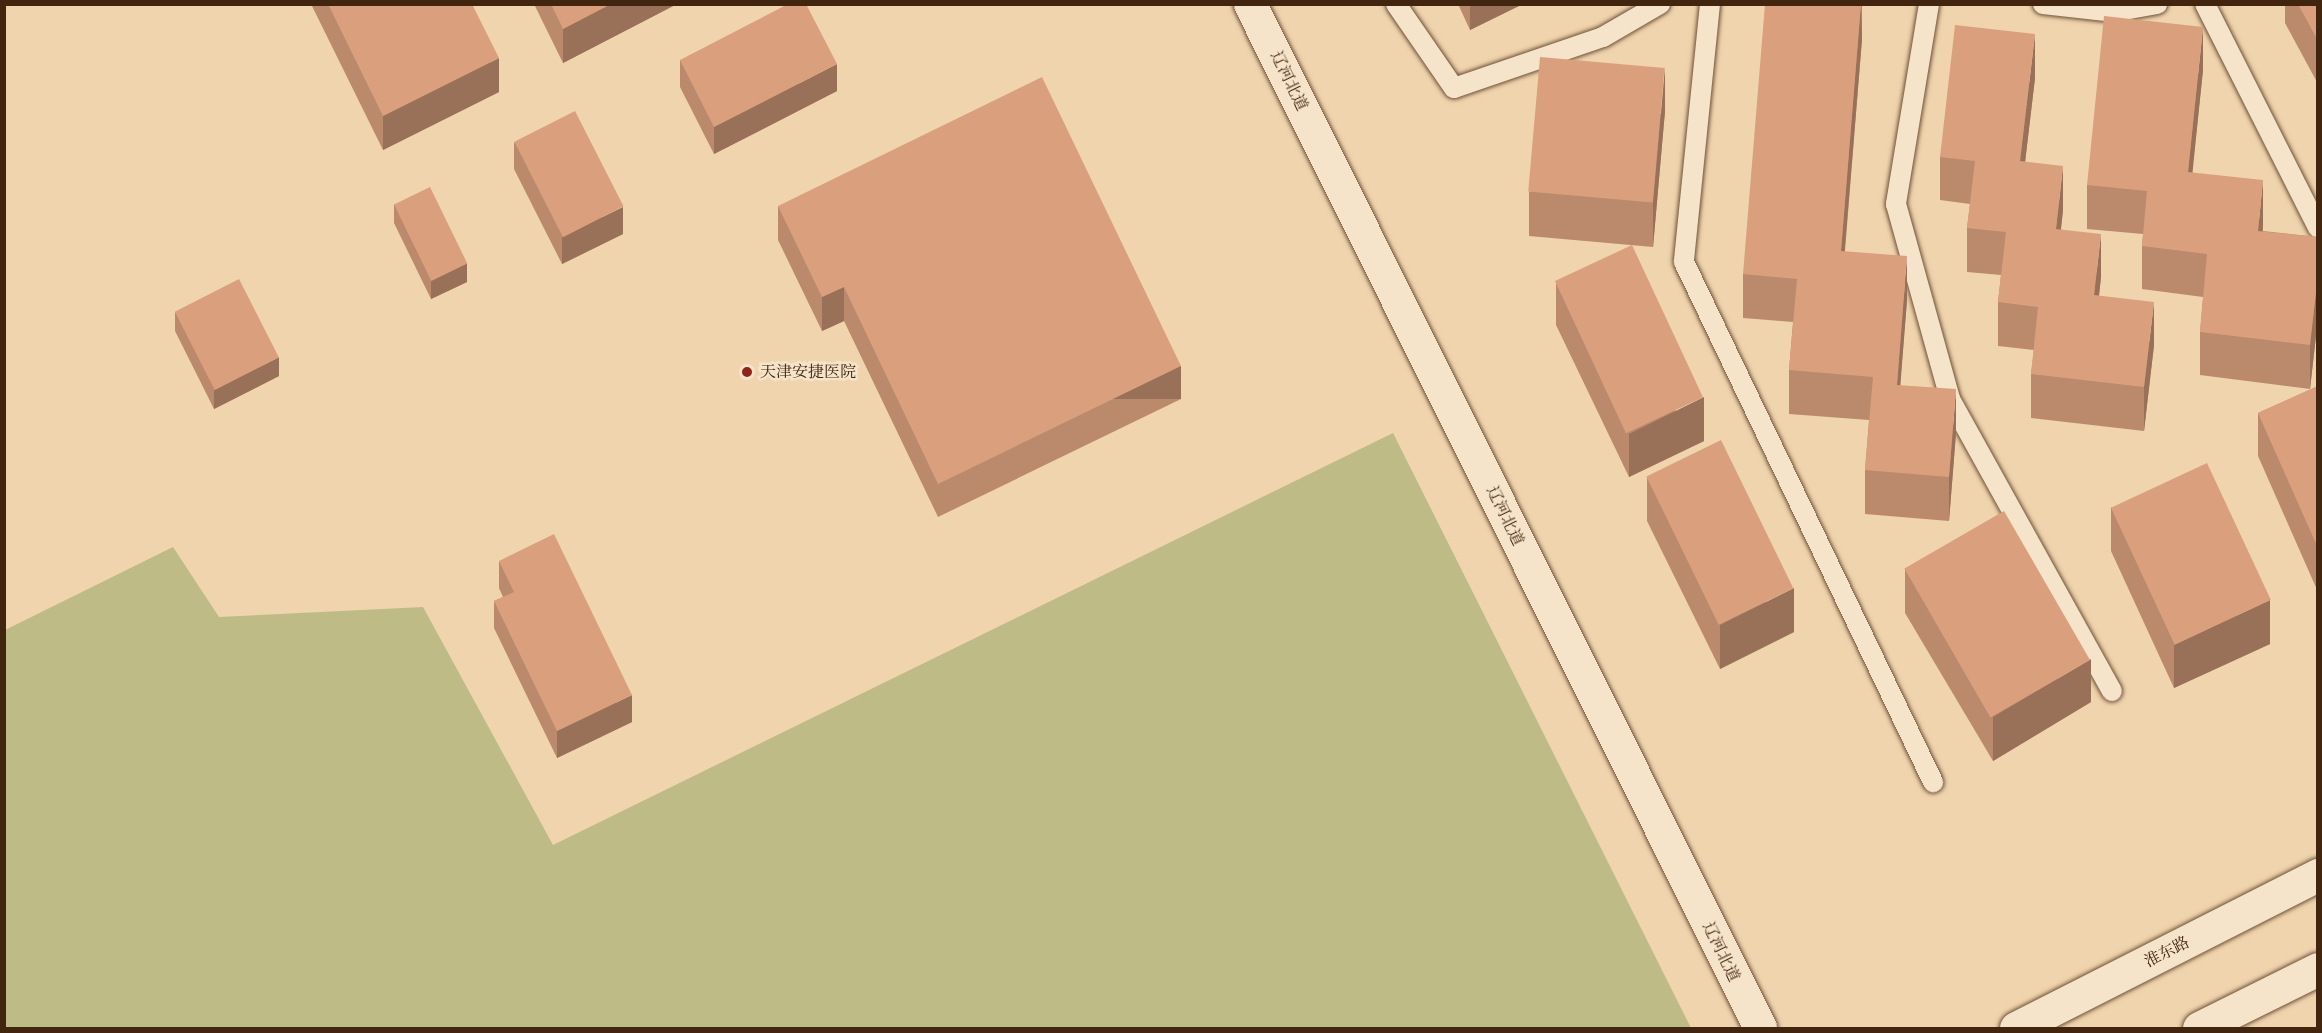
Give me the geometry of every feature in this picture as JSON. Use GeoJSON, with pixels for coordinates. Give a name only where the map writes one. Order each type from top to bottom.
{"type":"FeatureCollection","features":[{"type":"Feature","properties":{"kind":"street","name":"辽河北道"},"geometry":{"type":"LineString","coordinates":[[1250,4],[1760,1029]]}},
{"type":"Feature","properties":{"kind":"street","name":"淮东路"},"geometry":{"type":"LineString","coordinates":[[2016,1029],[2318,875]]}},
{"type":"Feature","properties":{"kind":"street"},"geometry":{"type":"LineString","coordinates":[[2199,1029],[2318,969]]}},
{"type":"Feature","properties":{"kind":"lane"},"geometry":{"type":"LineString","coordinates":[[1396,4],[1454,88],[1603,37],[1660,4]]}},
{"type":"Feature","properties":{"kind":"lane"},"geometry":{"type":"LineString","coordinates":[[1710,4],[1684,262],[1933,782]]}},
{"type":"Feature","properties":{"kind":"lane"},"geometry":{"type":"LineString","coordinates":[[1929,4],[1896,204],[1950,399],[2112,692]]}},
{"type":"Feature","properties":{"kind":"lane"},"geometry":{"type":"LineString","coordinates":[[2043,4],[2113,12],[2157,4]]}},
{"type":"Feature","properties":{"kind":"lane"},"geometry":{"type":"LineString","coordinates":[[2205,4],[2318,228]]}},
{"type":"Feature","properties":{"kind":"shaded area"},"geometry":{"type":"Polygon","coordinates":[[[1393,433],[1691,1028],[5,1028],[5,630],[173,547],[219,617],[423,607],[553,845],[1393,433]]]}},
{"type":"Feature","properties":{"kind":"building"},"geometry":{"type":"Polygon","coordinates":[[[328,4],[472,4],[499,58],[383,116],[328,4]]]}},
{"type":"Feature","properties":{"kind":"building"},"geometry":{"type":"Polygon","coordinates":[[[551,4],[611,4],[563,29],[551,4]]]}},
{"type":"Feature","properties":{"kind":"building"},"geometry":{"type":"Polygon","coordinates":[[[788,4],[806,4],[837,64],[714,127],[680,60],[788,4]]]}},
{"type":"Feature","properties":{"kind":"building"},"geometry":{"type":"Polygon","coordinates":[[[1765,4],[1861,4],[1841,251],[1907,256],[1897,385],[1956,389],[1949,477],[1865,470],[1873,377],[1789,370],[1797,279],[1743,274],[1765,4]]]}},
{"type":"Feature","properties":{"kind":"building"},"geometry":{"type":"Polygon","coordinates":[[[2298,4],[2318,4],[2318,41],[2298,4]]]}},
{"type":"Feature","properties":{"kind":"building"},"geometry":{"type":"Polygon","coordinates":[[[2104,16],[2203,27],[2188,172],[2263,180],[2258,231],[2318,237],[2318,274],[2310,345],[2200,332],[2207,254],[2142,246],[2147,191],[2087,185],[2104,16]]]}},
{"type":"Feature","properties":{"kind":"building"},"geometry":{"type":"Polygon","coordinates":[[[1955,25],[2035,34],[2020,161],[2063,166],[2056,229],[2101,234],[2094,295],[2154,302],[2144,387],[2031,374],[2038,307],[1998,302],[2006,232],[1967,228],[1975,161],[1940,157],[1955,25]]]}},
{"type":"Feature","properties":{"kind":"building"},"geometry":{"type":"Polygon","coordinates":[[[1540,57],[1665,68],[1653,202],[1528,191],[1540,57]]]}},
{"type":"Feature","properties":{"kind":"building"},"geometry":{"type":"Polygon","coordinates":[[[1042,77],[1181,366],[938,484],[844,287],[822,297],[778,206],[1042,77]]]}},
{"type":"Feature","properties":{"kind":"building"},"geometry":{"type":"Polygon","coordinates":[[[575,111],[624,206],[563,237],[514,142],[575,111]]]}},
{"type":"Feature","properties":{"kind":"building"},"geometry":{"type":"Polygon","coordinates":[[[430,187],[467,263],[431,281],[394,205],[430,187]]]}},
{"type":"Feature","properties":{"kind":"building"},"geometry":{"type":"Polygon","coordinates":[[[1632,245],[1703,397],[1626,433],[1555,281],[1632,245]]]}},
{"type":"Feature","properties":{"kind":"building"},"geometry":{"type":"Polygon","coordinates":[[[239,279],[279,357],[215,390],[175,312],[239,279]]]}},
{"type":"Feature","properties":{"kind":"building"},"geometry":{"type":"Polygon","coordinates":[[[2318,386],[2318,548],[2258,413],[2318,386]]]}},
{"type":"Feature","properties":{"kind":"building"},"geometry":{"type":"Polygon","coordinates":[[[1721,440],[1793,588],[1719,625],[1646,476],[1721,440]]]}},
{"type":"Feature","properties":{"kind":"building"},"geometry":{"type":"Polygon","coordinates":[[[2207,463],[2271,600],[2175,645],[2111,508],[2207,463]]]}},
{"type":"Feature","properties":{"kind":"building"},"geometry":{"type":"Polygon","coordinates":[[[2004,511],[2090,660],[1990,717],[1904,568],[2004,511]]]}},
{"type":"Feature","properties":{"kind":"building"},"geometry":{"type":"Polygon","coordinates":[[[554,534],[632,695],[557,731],[494,601],[514,592],[499,561],[554,534]]]}},
{"type":"Feature","properties":{"kind":"place","name":"天津安捷医院"},"geometry":{"type":"Point","coordinates":[747,372]}}]}
